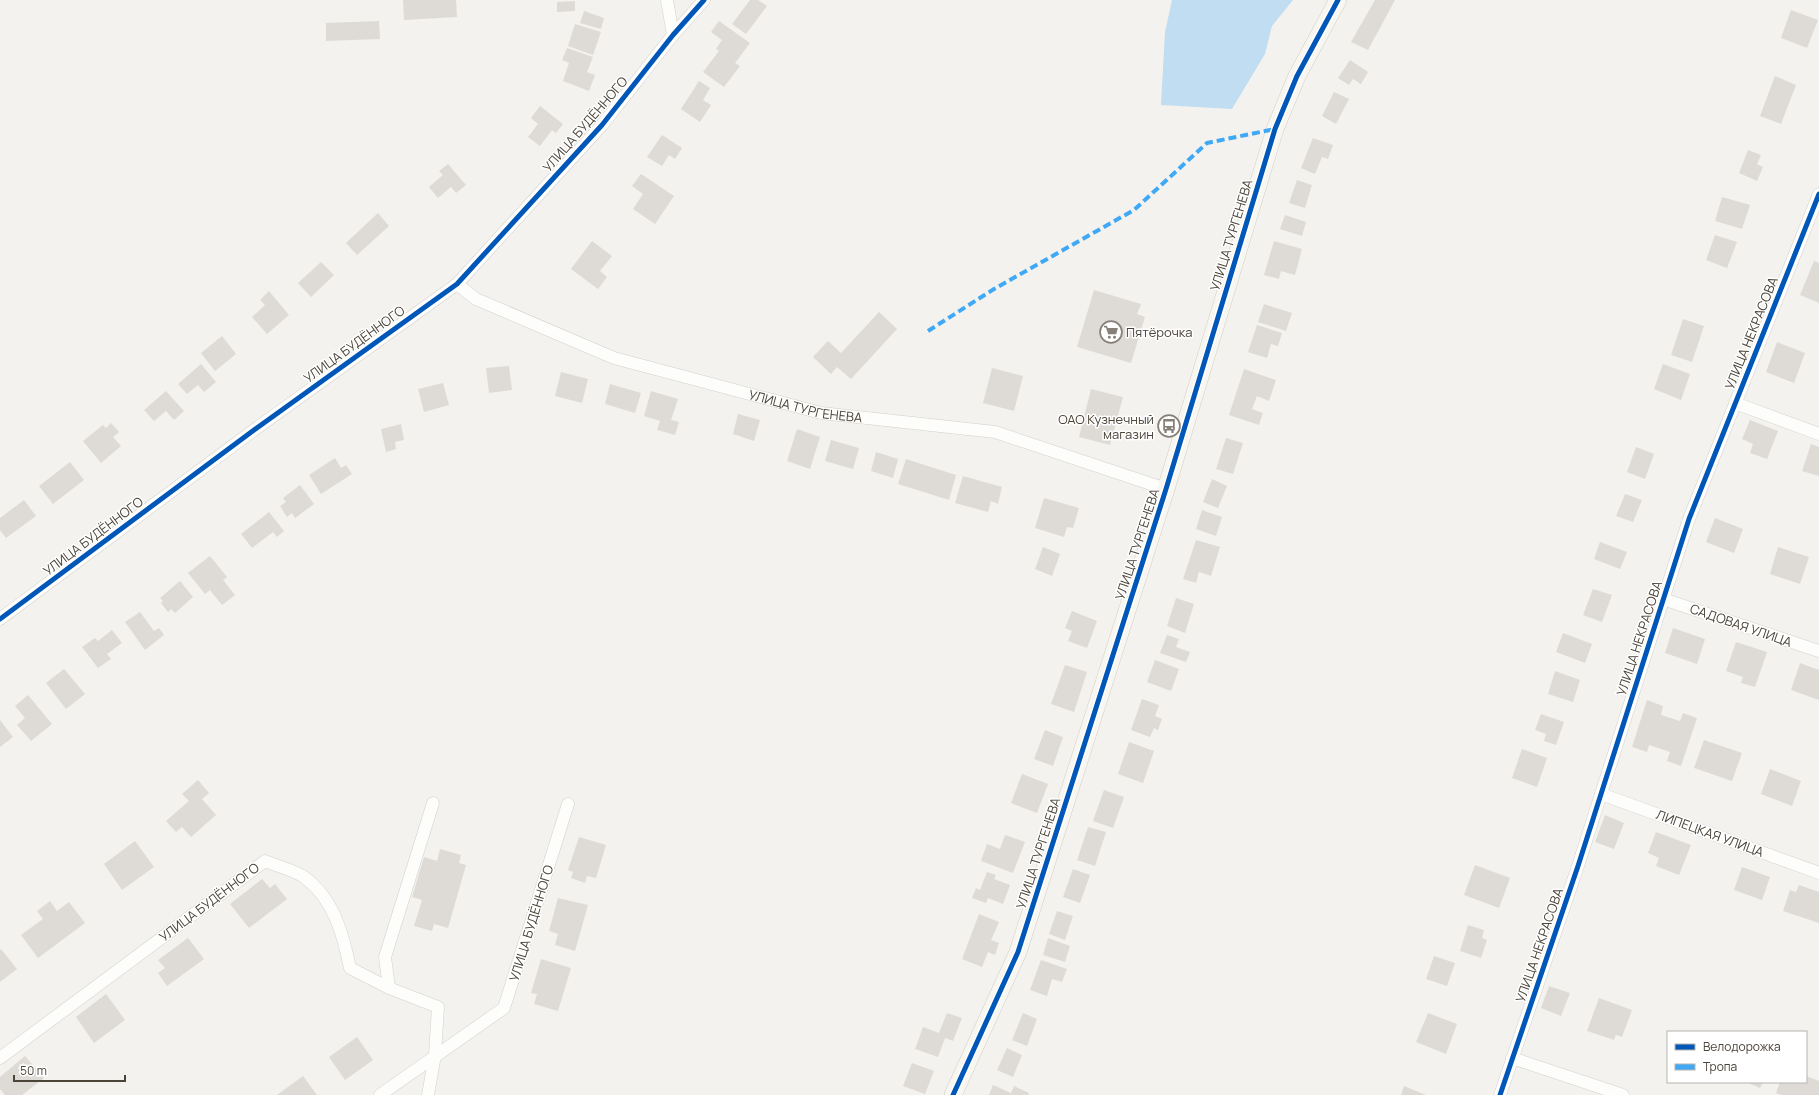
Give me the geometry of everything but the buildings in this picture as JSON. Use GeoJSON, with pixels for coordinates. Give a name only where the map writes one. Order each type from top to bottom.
{"type":"FeatureCollection","features":[{"type":"Feature","properties":{"kind":"street"},"geometry":{"type":"LineString","coordinates":[[667,0],[673,35]]}},
{"type":"Feature","properties":{"kind":"street","name":"УЛИЦА БУДЁННОГО"},"geometry":{"type":"LineString","coordinates":[[0,619],[254,430],[457,284],[602,125],[673,35],[704,0]]}},
{"type":"Feature","properties":{"kind":"street","name":"УЛИЦА ТУРГЕНЕВА"},"geometry":{"type":"LineString","coordinates":[[953,1095],[1018,952],[1166,489],[1275,129],[1297,76],[1338,0]]}},
{"type":"Feature","properties":{"kind":"street","name":"УЛИЦА НЕКРАСОВА"},"geometry":{"type":"LineString","coordinates":[[1500,1095],[1601,794],[1689,519],[1819,194]]}},
{"type":"Feature","properties":{"kind":"street","name":"УЛИЦА ТУРГЕНЕВА"},"geometry":{"type":"LineString","coordinates":[[457,284],[476,299],[614,358],[821,413],[995,432],[1166,489]]}},
{"type":"Feature","properties":{"kind":"street"},"geometry":{"type":"LineString","coordinates":[[1735,403],[1819,434]]}},
{"type":"Feature","properties":{"kind":"street","name":"САДОВАЯ УЛИЦА"},"geometry":{"type":"LineString","coordinates":[[1663,599],[1819,651]]}},
{"type":"Feature","properties":{"kind":"street","name":"ЛИПЕЦКАЯ УЛИЦА"},"geometry":{"type":"LineString","coordinates":[[1601,794],[1819,873]]}},
{"type":"Feature","properties":{"kind":"street"},"geometry":{"type":"LineString","coordinates":[[389,988],[385,957],[432,803]]}},
{"type":"Feature","properties":{"kind":"street","name":"УЛИЦА БУДЁННОГО"},"geometry":{"type":"LineString","coordinates":[[380,1095],[504,1008],[568,804]]}},
{"type":"Feature","properties":{"kind":"street","name":"УЛИЦА БУДЁННОГО"},"geometry":{"type":"LineString","coordinates":[[0,1058],[265,861],[304,877],[327,900],[344,938],[350,968],[389,988],[438,1007],[435,1055],[428,1095]]}},
{"type":"Feature","properties":{"kind":"street"},"geometry":{"type":"LineString","coordinates":[[1512,1058],[1623,1095]]}},
{"type":"Feature","properties":{"kind":"water"},"geometry":{"type":"Polygon","coordinates":[[[1172,0],[1293,0],[1272,26],[1265,54],[1232,109],[1161,105],[1165,32],[1172,0]]]}},
{"type":"Feature","properties":{"kind":"marked path"},"geometry":{"type":"LineString","coordinates":[[928,331],[994,289],[1134,210],[1207,143],[1275,129]]}},
{"type":"Feature","properties":{"kind":"cycle path"},"geometry":{"type":"LineString","coordinates":[[0,619],[254,430],[457,284],[602,125],[673,35],[704,0]]}},
{"type":"Feature","properties":{"kind":"cycle path"},"geometry":{"type":"LineString","coordinates":[[953,1095],[1018,952],[1166,489],[1275,129],[1297,76],[1338,0]]}},
{"type":"Feature","properties":{"kind":"cycle path"},"geometry":{"type":"LineString","coordinates":[[1500,1095],[1578,866],[1689,519],[1819,194]]}},
{"type":"Feature","properties":{"kind":"place","name":"Пятёрочка"},"geometry":{"type":"Point","coordinates":[1111,332]}},
{"type":"Feature","properties":{"kind":"place","name":"ОАО Кузнечный магазин"},"geometry":{"type":"Point","coordinates":[1169,426]}}]}
